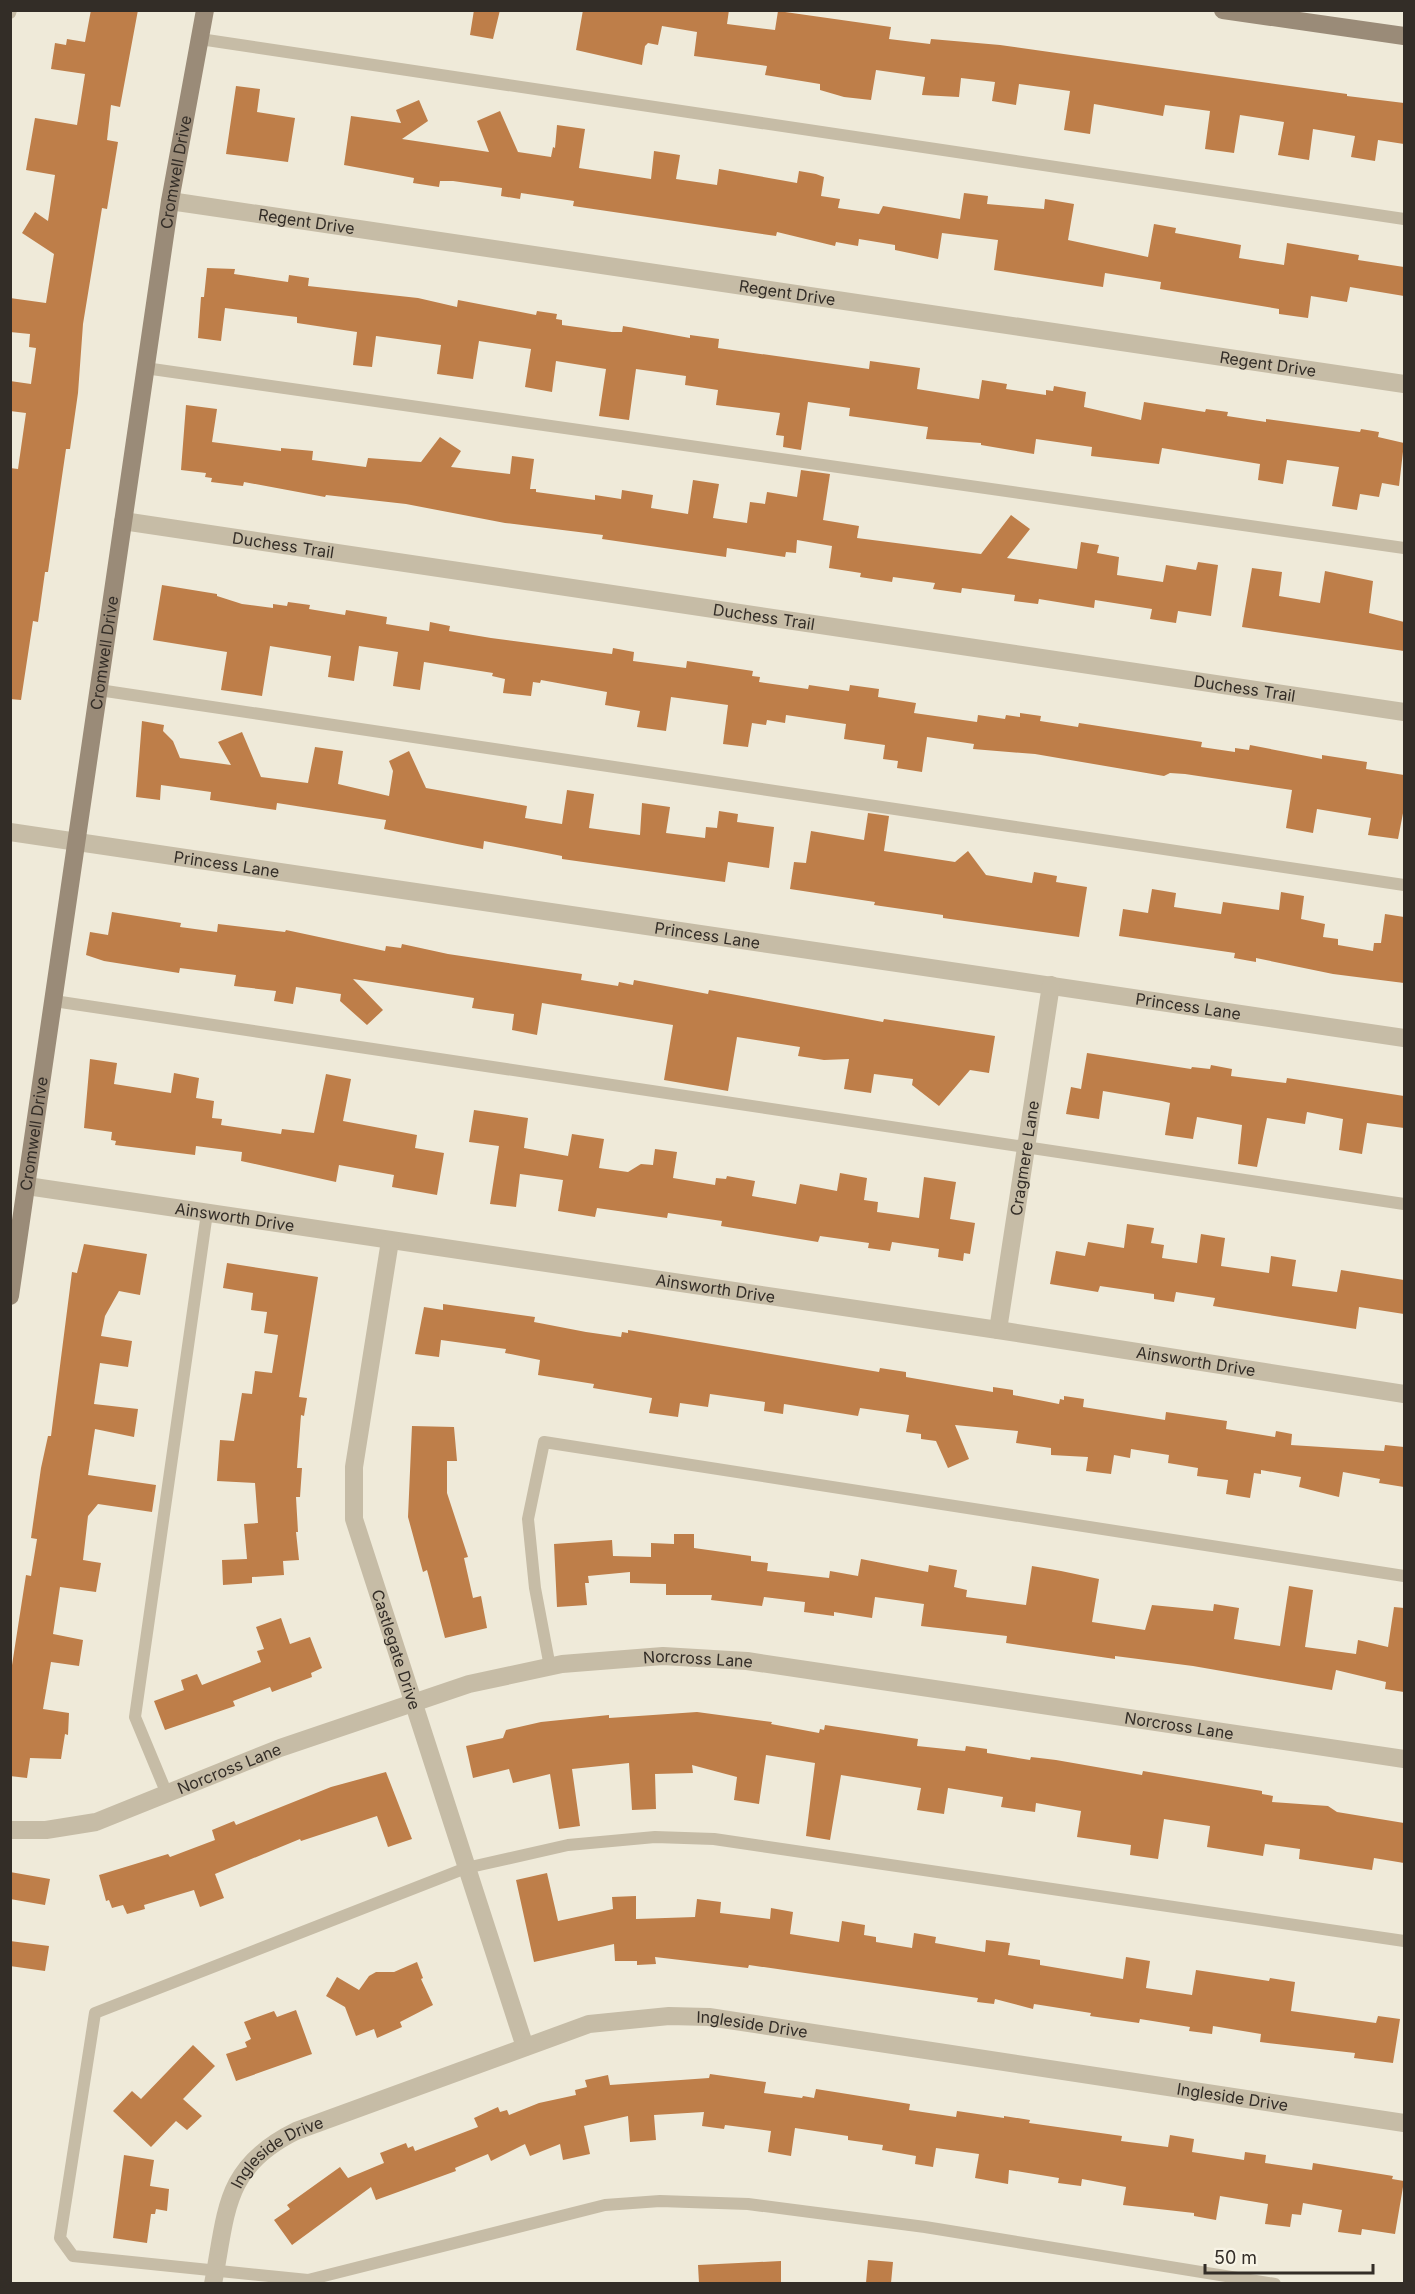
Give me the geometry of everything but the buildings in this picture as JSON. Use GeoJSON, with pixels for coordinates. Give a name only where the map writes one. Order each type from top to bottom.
{"type":"FeatureCollection","features":[{"type":"Feature","properties":{"kind":"street","name":"Cromwell Drive"},"geometry":{"type":"LineString","coordinates":[[10,1296],[170,201],[205,10]]}},
{"type":"Feature","properties":{"kind":"street"},"geometry":{"type":"LineString","coordinates":[[1223,10],[1404,36]]}},
{"type":"Feature","properties":{"kind":"street","name":"Regent Drive"},"geometry":{"type":"LineString","coordinates":[[170,201],[1404,384]]}},
{"type":"Feature","properties":{"kind":"street","name":"Duchess Trail"},"geometry":{"type":"LineString","coordinates":[[123,521],[1404,712]]}},
{"type":"Feature","properties":{"kind":"street","name":"Princess Lane"},"geometry":{"type":"LineString","coordinates":[[10,832],[1404,1038]]}},
{"type":"Feature","properties":{"kind":"street","name":"Cragmere Lane"},"geometry":{"type":"LineString","coordinates":[[998,1330],[1051,985]]}},
{"type":"Feature","properties":{"kind":"street","name":"Ainsworth Drive"},"geometry":{"type":"LineString","coordinates":[[27,1186],[998,1330],[1404,1394]]}},
{"type":"Feature","properties":{"kind":"street","name":"Castlegate Drive"},"geometry":{"type":"LineString","coordinates":[[390,1241],[354,1467],[354,1519],[411,1703],[525,2047]]}},
{"type":"Feature","properties":{"kind":"street","name":"Norcross Lane"},"geometry":{"type":"LineString","coordinates":[[10,1830],[46,1830],[96,1822],[280,1748],[469,1684],[550,1667],[663,1656],[747,1660],[1404,1759]]}},
{"type":"Feature","properties":{"kind":"street","name":"Ingleside Drive"},"geometry":{"type":"LineString","coordinates":[[214,2278],[225,2218],[236,2181],[249,2163],[274,2142],[589,2024],[669,2016],[709,2017],[1404,2123]]}},
{"type":"Feature","properties":{"kind":"lane"},"geometry":{"type":"LineString","coordinates":[[200,39],[1404,219]]}},
{"type":"Feature","properties":{"kind":"lane"},"geometry":{"type":"LineString","coordinates":[[146,368],[1404,548]]}},
{"type":"Feature","properties":{"kind":"lane"},"geometry":{"type":"LineString","coordinates":[[99,690],[1404,885]]}},
{"type":"Feature","properties":{"kind":"lane"},"geometry":{"type":"LineString","coordinates":[[54,1001],[1404,1204]]}},
{"type":"Feature","properties":{"kind":"lane"},"geometry":{"type":"LineString","coordinates":[[167,1794],[135,1717],[207,1213]]}},
{"type":"Feature","properties":{"kind":"lane"},"geometry":{"type":"LineString","coordinates":[[550,1667],[535,1588],[528,1519],[544,1442],[1404,1576]]}},
{"type":"Feature","properties":{"kind":"lane"},"geometry":{"type":"LineString","coordinates":[[1275,2283],[913,2226],[748,2204],[660,2201],[605,2205],[308,2280],[214,2278],[73,2256],[60,2238],[94,2013],[466,1868],[568,1845],[655,1837],[714,1839],[1404,1941]]}}]}
